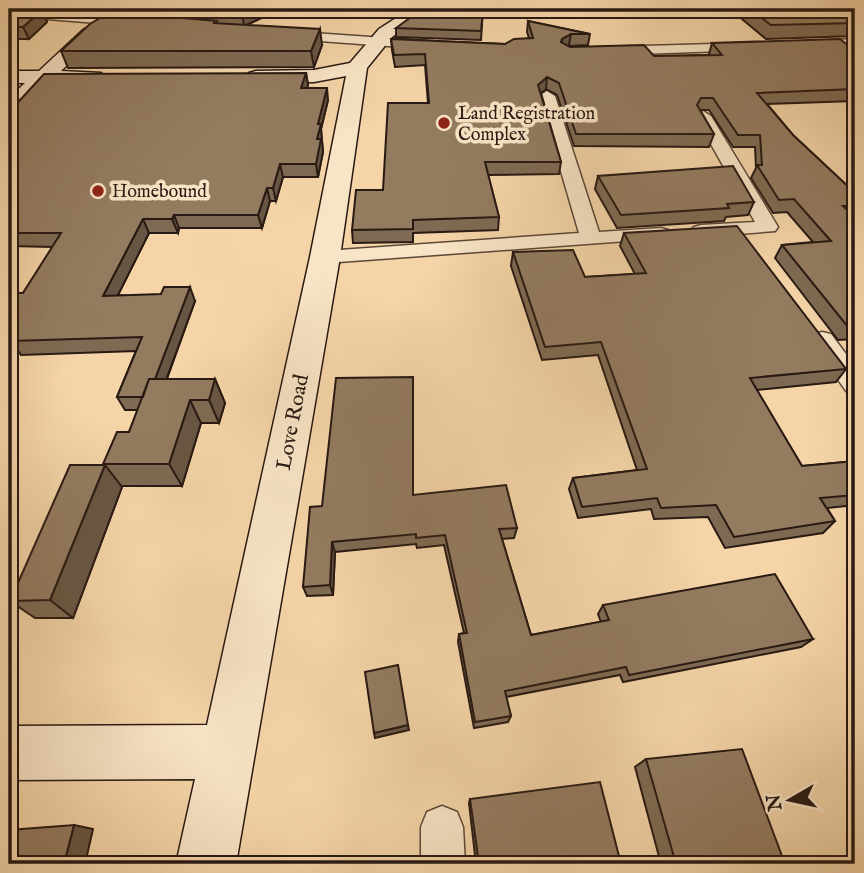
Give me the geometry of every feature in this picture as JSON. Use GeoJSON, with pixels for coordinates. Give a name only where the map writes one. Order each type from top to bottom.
{"type":"FeatureCollection","features":[{"type":"Feature","properties":{"kind":"main road"},"geometry":{"type":"LineString","coordinates":[[9,110],[37,81],[108,20],[131,9]]}},
{"type":"Feature","properties":{"kind":"main road"},"geometry":{"type":"LineString","coordinates":[[238,80],[314,80],[361,68],[397,23],[423,9]]}},
{"type":"Feature","properties":{"kind":"main road","name":"Love Road"},"geometry":{"type":"LineString","coordinates":[[206,864],[361,68]]}},
{"type":"Feature","properties":{"kind":"main road"},"geometry":{"type":"LineString","coordinates":[[9,77],[37,81]]}},
{"type":"Feature","properties":{"kind":"main road"},"geometry":{"type":"LineString","coordinates":[[9,85],[37,81],[113,80]]}},
{"type":"Feature","properties":{"kind":"main road"},"geometry":{"type":"LineString","coordinates":[[9,753],[226,752]]}},
{"type":"Feature","properties":{"kind":"street"},"geometry":{"type":"LineString","coordinates":[[9,12],[150,24]]}},
{"type":"Feature","properties":{"kind":"street"},"geometry":{"type":"LineString","coordinates":[[276,35],[361,68],[439,46]]}},
{"type":"Feature","properties":{"kind":"street"},"geometry":{"type":"LineString","coordinates":[[801,45],[855,43]]}},
{"type":"Feature","properties":{"kind":"street"},"geometry":{"type":"LineString","coordinates":[[596,51],[760,46]]}},
{"type":"Feature","properties":{"kind":"street"},"geometry":{"type":"LineString","coordinates":[[547,96],[591,239]]}},
{"type":"Feature","properties":{"kind":"street"},"geometry":{"type":"LineString","coordinates":[[325,257],[768,227],[703,116]]}},
{"type":"Feature","properties":{"kind":"street"},"geometry":{"type":"LineString","coordinates":[[737,229],[754,251]]}},
{"type":"Feature","properties":{"kind":"street"},"geometry":{"type":"LineString","coordinates":[[805,317],[855,384]]}},
{"type":"Feature","properties":{"kind":"building"},"geometry":{"type":"Polygon","coordinates":[[[9,9],[42,10],[23,27],[9,27],[9,9]]]}},
{"type":"Feature","properties":{"kind":"building"},"geometry":{"type":"Polygon","coordinates":[[[180,9],[252,9],[242,14],[180,9]]]}},
{"type":"Feature","properties":{"kind":"building"},"geometry":{"type":"Polygon","coordinates":[[[422,9],[483,9],[481,31],[396,28],[422,9]]]}},
{"type":"Feature","properties":{"kind":"building"},"geometry":{"type":"Polygon","coordinates":[[[750,9],[825,9],[855,17],[855,23],[771,25],[750,9]]]}},
{"type":"Feature","properties":{"kind":"building"},"geometry":{"type":"Polygon","coordinates":[[[110,12],[218,21],[213,23],[320,29],[311,51],[61,51],[90,24],[110,12]]]}},
{"type":"Feature","properties":{"kind":"building"},"geometry":{"type":"Polygon","coordinates":[[[528,21],[590,34],[571,34],[562,39],[561,42],[570,47],[644,45],[654,56],[722,55],[712,43],[840,39],[855,51],[855,89],[757,93],[793,135],[855,193],[855,206],[843,206],[855,218],[855,327],[848,327],[782,245],[831,241],[794,199],[779,200],[757,165],[762,165],[760,135],[738,135],[713,98],[701,98],[697,105],[714,134],[576,134],[559,83],[547,77],[538,85],[561,162],[485,162],[499,217],[413,220],[413,229],[352,230],[356,190],[383,190],[388,103],[429,103],[425,54],[394,55],[391,39],[505,44],[514,39],[533,38],[528,21]]]}},
{"type":"Feature","properties":{"kind":"building"},"geometry":{"type":"Polygon","coordinates":[[[306,73],[301,88],[327,88],[318,124],[321,124],[317,139],[321,139],[316,164],[280,164],[273,188],[267,188],[258,215],[174,215],[172,219],[143,219],[103,296],[161,294],[164,287],[190,287],[155,379],[149,379],[143,397],[117,397],[142,337],[11,341],[15,335],[9,335],[9,293],[23,293],[61,233],[9,233],[9,112],[44,74],[306,73]]]}},
{"type":"Feature","properties":{"kind":"building"},"geometry":{"type":"Polygon","coordinates":[[[733,166],[754,202],[727,204],[729,208],[621,215],[598,176],[733,166]]]}},
{"type":"Feature","properties":{"kind":"building"},"geometry":{"type":"Polygon","coordinates":[[[737,226],[846,369],[750,378],[802,466],[855,461],[855,495],[820,498],[835,521],[734,537],[716,505],[661,508],[657,498],[582,507],[573,478],[647,469],[601,342],[545,347],[513,252],[573,250],[585,277],[646,273],[624,233],[737,226]]]}},
{"type":"Feature","properties":{"kind":"building"},"geometry":{"type":"Polygon","coordinates":[[[413,377],[413,495],[506,485],[517,528],[499,529],[531,635],[609,620],[603,605],[775,574],[813,639],[629,675],[626,667],[505,691],[511,716],[475,722],[459,634],[467,633],[445,535],[416,538],[416,534],[332,542],[330,585],[303,587],[310,507],[322,506],[336,378],[413,377]]]}},
{"type":"Feature","properties":{"kind":"building"},"geometry":{"type":"Polygon","coordinates":[[[149,379],[215,379],[209,400],[190,400],[169,464],[103,464],[117,432],[129,432],[149,379]]]}},
{"type":"Feature","properties":{"kind":"building"},"geometry":{"type":"Polygon","coordinates":[[[70,465],[105,465],[50,600],[10,601],[70,465]]]}},
{"type":"Feature","properties":{"kind":"building"},"geometry":{"type":"Polygon","coordinates":[[[398,665],[408,725],[374,733],[365,672],[398,665]]]}},
{"type":"Feature","properties":{"kind":"building"},"geometry":{"type":"Polygon","coordinates":[[[742,749],[785,864],[676,864],[646,759],[742,749]]]}},
{"type":"Feature","properties":{"kind":"building"},"geometry":{"type":"Polygon","coordinates":[[[600,782],[621,864],[479,864],[470,799],[600,782]]]}},
{"type":"Feature","properties":{"kind":"building"},"geometry":{"type":"Polygon","coordinates":[[[74,825],[64,864],[9,864],[9,830],[74,825]]]}},
{"type":"Feature","properties":{"kind":"place","name":"Land Registration Complex"},"geometry":{"type":"Point","coordinates":[444,123]}},
{"type":"Feature","properties":{"kind":"place","name":"Homebound"},"geometry":{"type":"Point","coordinates":[98,191]}}]}
